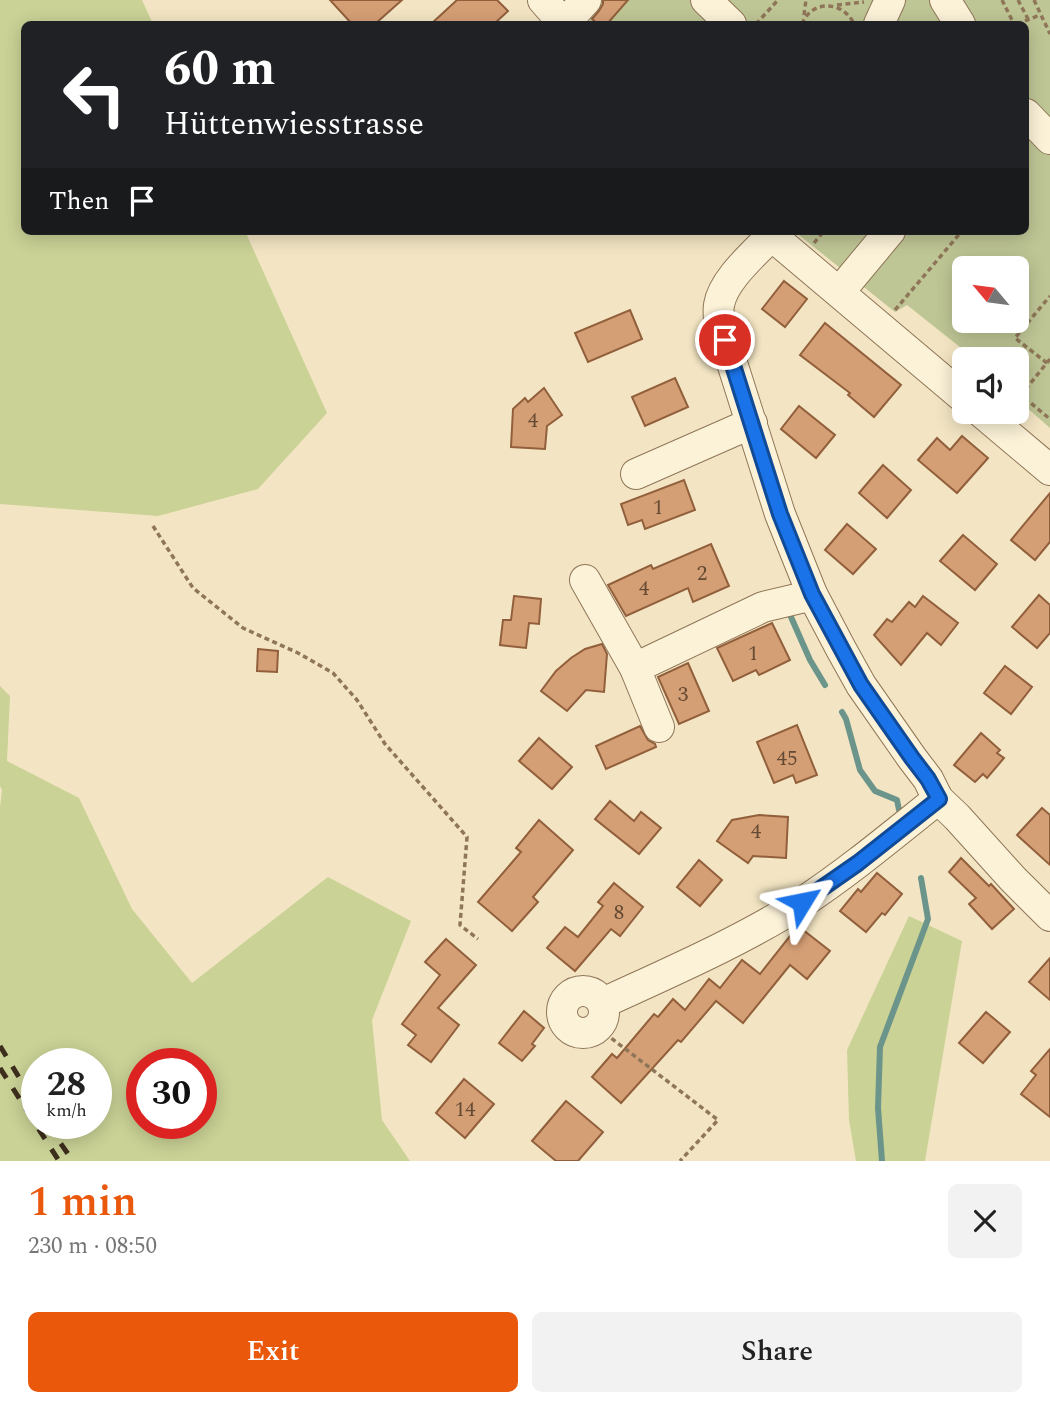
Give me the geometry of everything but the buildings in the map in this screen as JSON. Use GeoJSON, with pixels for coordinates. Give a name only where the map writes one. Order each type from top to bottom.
{"type":"FeatureCollection","features":[{"type":"Feature","properties":{"kind":"street"},"geometry":{"type":"LineString","coordinates":[[543,0],[561,21]]}},
{"type":"Feature","properties":{"kind":"street"},"geometry":{"type":"LineString","coordinates":[[567,21],[586,0]]}},
{"type":"Feature","properties":{"kind":"street"},"geometry":{"type":"LineString","coordinates":[[706,0],[728,21]]}},
{"type":"Feature","properties":{"kind":"street"},"geometry":{"type":"LineString","coordinates":[[880,21],[890,0]]}},
{"type":"Feature","properties":{"kind":"street"},"geometry":{"type":"LineString","coordinates":[[945,0],[958,21]]}},
{"type":"Feature","properties":{"kind":"street"},"geometry":{"type":"LineString","coordinates":[[1029,117],[1050,139]]}},
{"type":"Feature","properties":{"kind":"street"},"geometry":{"type":"LineString","coordinates":[[767,235],[726,288],[719,304],[719,322],[780,514],[812,594],[861,685],[928,779],[939,799],[1050,916]]}},
{"type":"Feature","properties":{"kind":"street"},"geometry":{"type":"LineString","coordinates":[[769,235],[952,388]]}},
{"type":"Feature","properties":{"kind":"street"},"geometry":{"type":"LineString","coordinates":[[846,284],[887,235]]}},
{"type":"Feature","properties":{"kind":"street"},"geometry":{"type":"LineString","coordinates":[[636,474],[752,423]]}},
{"type":"Feature","properties":{"kind":"street"},"geometry":{"type":"LineString","coordinates":[[995,424],[1050,470]]}},
{"type":"Feature","properties":{"kind":"street"},"geometry":{"type":"LineString","coordinates":[[585,580],[635,668],[659,727]]}},
{"type":"Feature","properties":{"kind":"street"},"geometry":{"type":"LineString","coordinates":[[635,668],[762,607],[812,594]]}},
{"type":"Feature","properties":{"kind":"street"},"geometry":{"type":"LineString","coordinates":[[601,1016],[802,902],[858,863],[939,799]]}},
{"type":"Feature","properties":{"kind":"path"},"geometry":{"type":"LineString","coordinates":[[758,21],[778,0]]}},
{"type":"Feature","properties":{"kind":"path"},"geometry":{"type":"LineString","coordinates":[[803,21],[806,0]]}},
{"type":"Feature","properties":{"kind":"path"},"geometry":{"type":"LineString","coordinates":[[1002,0],[1013,21]]}},
{"type":"Feature","properties":{"kind":"path"},"geometry":{"type":"LineString","coordinates":[[1018,0],[1028,19]]}},
{"type":"Feature","properties":{"kind":"path"},"geometry":{"type":"LineString","coordinates":[[1034,0],[1050,34]]}},
{"type":"Feature","properties":{"kind":"path"},"geometry":{"type":"LineString","coordinates":[[804,18],[813,8],[825,4],[837,5],[847,12],[852,21]]}},
{"type":"Feature","properties":{"kind":"path"},"geometry":{"type":"LineString","coordinates":[[1023,21],[1040,15]]}},
{"type":"Feature","properties":{"kind":"path"},"geometry":{"type":"LineString","coordinates":[[895,310],[959,235]]}},
{"type":"Feature","properties":{"kind":"path"},"geometry":{"type":"LineString","coordinates":[[1050,296],[1015,338],[1048,361],[1021,395],[1050,419]]}},
{"type":"Feature","properties":{"kind":"path"},"geometry":{"type":"LineString","coordinates":[[153,527],[193,588],[243,628],[298,653],[333,673],[357,701],[385,744],[467,836],[460,925],[478,939]]}},
{"type":"Feature","properties":{"kind":"path"},"geometry":{"type":"LineString","coordinates":[[601,1016],[718,1121],[680,1161]]}},
{"type":"Feature","properties":{"kind":"green space"},"geometry":{"type":"Polygon","coordinates":[[[0,0],[142,0],[152,21],[21,21],[21,235],[247,235],[327,413],[258,489],[158,516],[0,504],[0,0]]]}},
{"type":"Feature","properties":{"kind":"green space"},"geometry":{"type":"Polygon","coordinates":[[[571,0],[1050,0],[1050,428],[1029,410],[1029,347],[960,347],[907,305],[895,312],[799,235],[1029,235],[1029,21],[590,21],[571,0]]]}},
{"type":"Feature","properties":{"kind":"green space"},"geometry":{"type":"Polygon","coordinates":[[[0,686],[10,696],[7,761],[79,798],[132,909],[192,983],[328,877],[411,921],[372,1020],[382,1120],[410,1161],[0,1161],[0,686]]]}},
{"type":"Feature","properties":{"kind":"green space"},"geometry":{"type":"Polygon","coordinates":[[[909,916],[962,941],[925,1161],[856,1161],[849,1120],[847,1050],[909,916]]]}},
{"type":"Feature","properties":{"kind":"waterway"},"geometry":{"type":"LineString","coordinates":[[791,617],[810,660],[825,685]]}},
{"type":"Feature","properties":{"kind":"waterway"},"geometry":{"type":"LineString","coordinates":[[842,712],[860,770],[875,791],[897,800],[899,810]]}},
{"type":"Feature","properties":{"kind":"waterway"},"geometry":{"type":"LineString","coordinates":[[882,1161],[878,1108],[880,1047],[928,919],[921,878]]}},
{"type":"Feature","properties":{"kind":"railway"},"geometry":{"type":"LineString","coordinates":[[0,1046],[21,1081]]}},
{"type":"Feature","properties":{"kind":"railway"},"geometry":{"type":"LineString","coordinates":[[0,1068],[59,1161]]}},
{"type":"Feature","properties":{"kind":"railway"},"geometry":{"type":"LineString","coordinates":[[58,1139],[73,1161]]}},
{"type":"Feature","properties":{"kind":"route"},"geometry":{"type":"LineString","coordinates":[[725,340],[780,514],[812,594],[861,685],[928,779],[939,799],[858,863],[802,902]]}}]}
